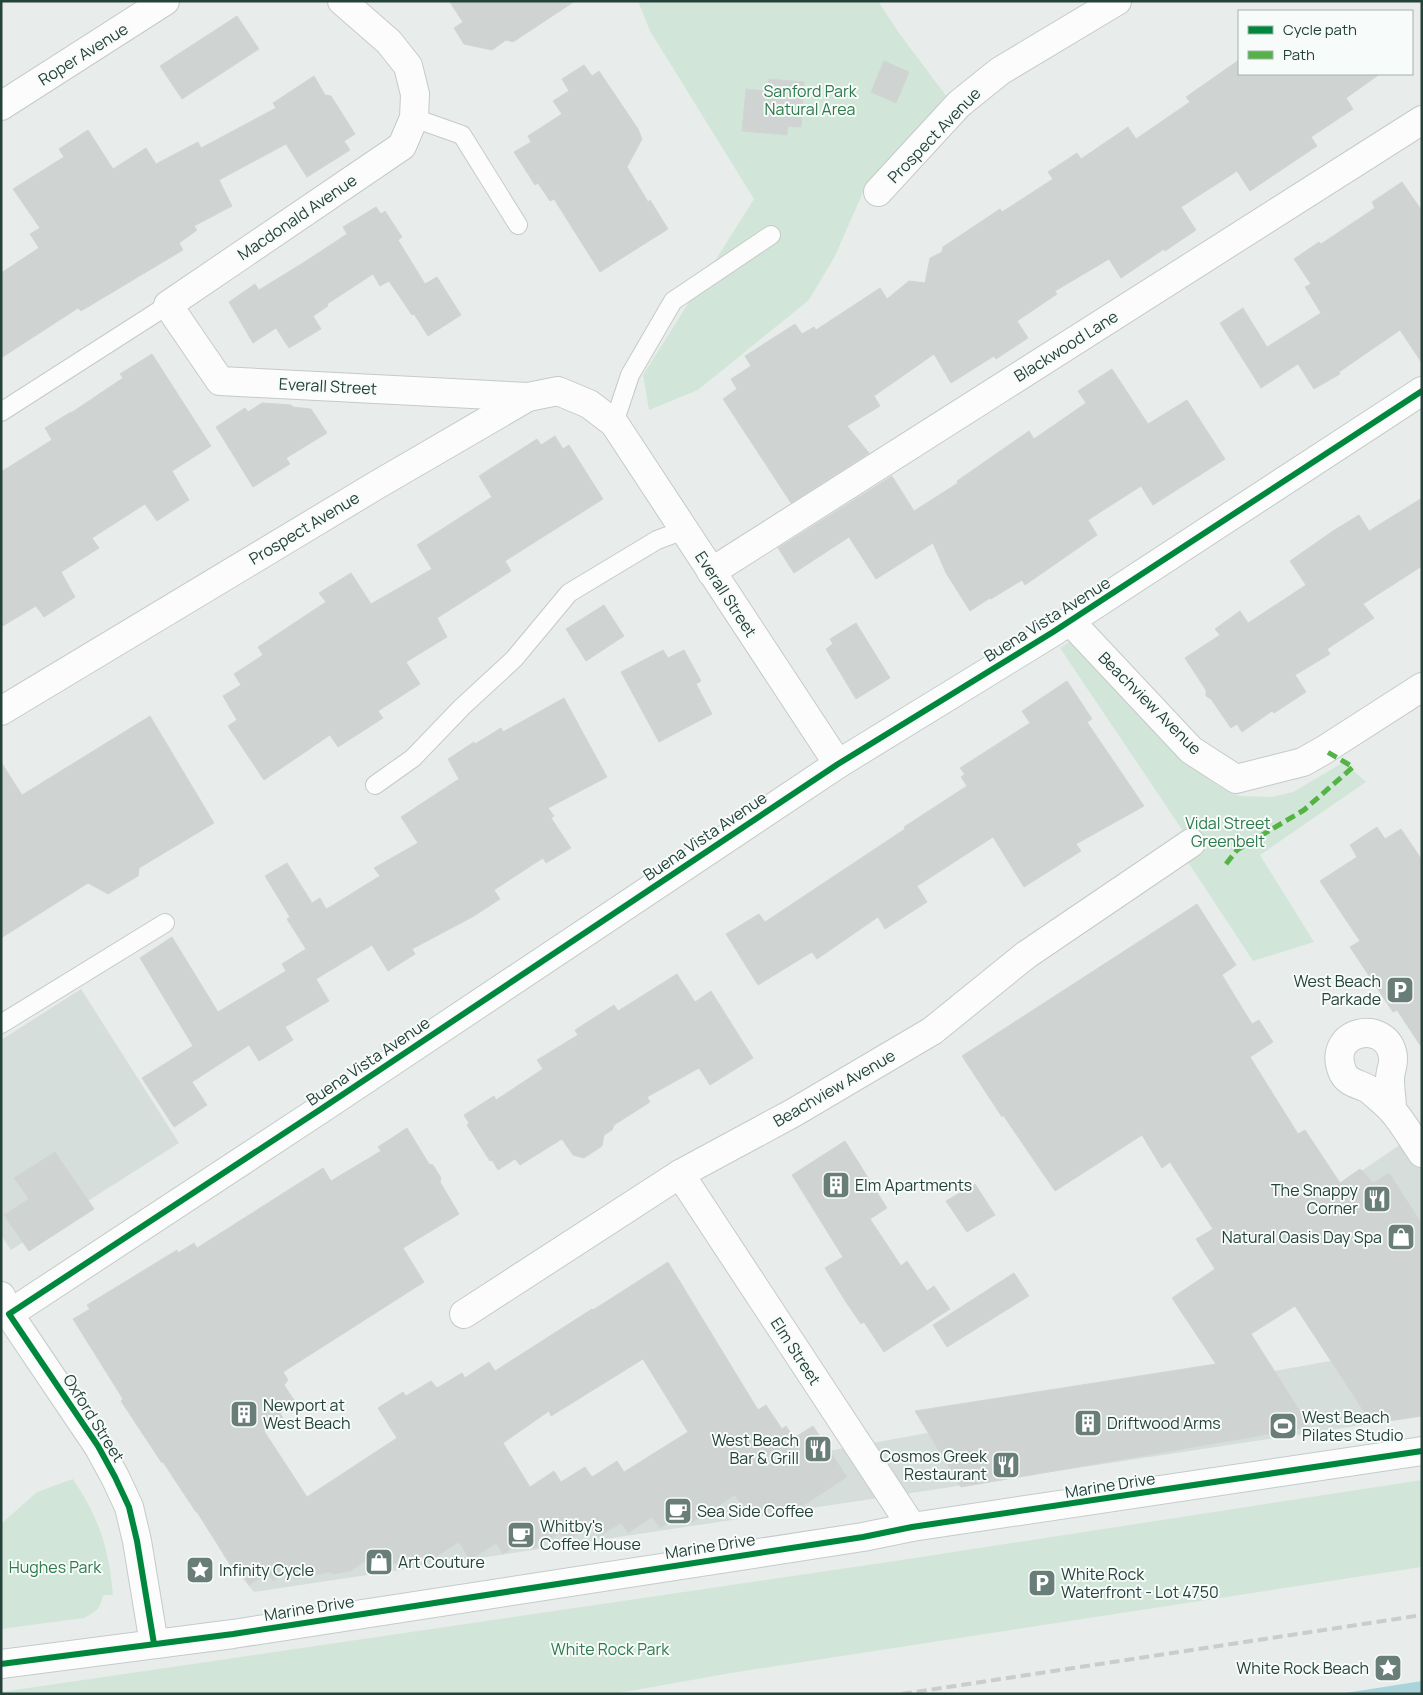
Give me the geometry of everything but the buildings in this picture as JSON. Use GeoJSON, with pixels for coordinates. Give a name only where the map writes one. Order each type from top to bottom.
{"type":"FeatureCollection","features":[{"type":"Feature","properties":{"kind":"street","name":"Roper Avenue"},"geometry":{"type":"LineString","coordinates":[[1,106],[165,1]]}},
{"type":"Feature","properties":{"kind":"street"},"geometry":{"type":"LineString","coordinates":[[342,1],[389,42],[408,66],[415,94],[414,118]]}},
{"type":"Feature","properties":{"kind":"street","name":"Prospect Avenue"},"geometry":{"type":"LineString","coordinates":[[878,192],[960,104],[1000,71],[1117,1]]}},
{"type":"Feature","properties":{"kind":"street","name":"Macdonald Avenue"},"geometry":{"type":"LineString","coordinates":[[168,305],[402,146],[414,118]]}},
{"type":"Feature","properties":{"kind":"street","name":"Blackwood Lane"},"geometry":{"type":"LineString","coordinates":[[711,572],[1422,120]]}},
{"type":"Feature","properties":{"kind":"street","name":"Everall Street"},"geometry":{"type":"LineString","coordinates":[[168,305],[220,381],[528,398]]}},
{"type":"Feature","properties":{"kind":"street","name":"Prospect Avenue"},"geometry":{"type":"LineString","coordinates":[[1,711],[375,486],[528,398],[558,391],[589,404],[614,423]]}},
{"type":"Feature","properties":{"kind":"street","name":"Buena Vista Avenue"},"geometry":{"type":"LineString","coordinates":[[4,1306],[321,1109],[838,764],[1070,621],[1422,391]]}},
{"type":"Feature","properties":{"kind":"street","name":"Everall Street"},"geometry":{"type":"LineString","coordinates":[[614,423],[838,764]]}},
{"type":"Feature","properties":{"kind":"street","name":"Beachview Avenue"},"geometry":{"type":"LineString","coordinates":[[1070,621],[1191,750],[1236,779],[1303,762],[1422,687]]}},
{"type":"Feature","properties":{"kind":"street","name":"Beachview Avenue"},"geometry":{"type":"LineString","coordinates":[[464,1314],[680,1174],[794,1113],[932,1031],[1026,954],[1191,843]]}},
{"type":"Feature","properties":{"kind":"street"},"geometry":{"type":"LineString","coordinates":[[1392,1110],[1422,1153]]}},
{"type":"Feature","properties":{"kind":"street","name":"Elm Street"},"geometry":{"type":"LineString","coordinates":[[680,1174],[912,1528]]}},
{"type":"Feature","properties":{"kind":"street","name":"Oxford Street"},"geometry":{"type":"LineString","coordinates":[[4,1306],[98,1446],[129,1507],[137,1541],[154,1644]]}},
{"type":"Feature","properties":{"kind":"street","name":"Marine Drive"},"geometry":{"type":"LineString","coordinates":[[1,1664],[233,1634],[1422,1451]]}},
{"type":"Feature","properties":{"kind":"lane"},"geometry":{"type":"LineString","coordinates":[[414,118],[462,135],[518,225]]}},
{"type":"Feature","properties":{"kind":"lane"},"geometry":{"type":"LineString","coordinates":[[614,423],[630,375],[673,301],[771,235]]}},
{"type":"Feature","properties":{"kind":"lane"},"geometry":{"type":"LineString","coordinates":[[1,412],[168,305]]}},
{"type":"Feature","properties":{"kind":"lane"},"geometry":{"type":"LineString","coordinates":[[375,785],[413,758],[462,707],[514,659],[569,593],[657,540],[684,530]]}},
{"type":"Feature","properties":{"kind":"lane"},"geometry":{"type":"LineString","coordinates":[[1,1024],[165,923]]}},
{"type":"Feature","properties":{"kind":"shaded area"},"geometry":{"type":"Polygon","coordinates":[[[81,989],[179,1143],[11,1250],[1,1235],[1,1040],[81,989]]]}},
{"type":"Feature","properties":{"kind":"shaded area"},"geometry":{"type":"Polygon","coordinates":[[[1404,1142],[1422,1168],[1422,1416],[254,1592],[223,1555],[425,1523],[1386,1351],[1295,1216],[1404,1142]]]}},
{"type":"Feature","properties":{"kind":"green space","name":"Sanford Park Natural Area"},"geometry":{"type":"Polygon","coordinates":[[[638,1],[878,1],[899,33],[950,101],[868,181],[835,256],[809,300],[698,390],[649,410],[643,375],[754,199],[650,31],[638,1]]]}},
{"type":"Feature","properties":{"kind":"green space","name":"Vidal Street Greenbelt"},"geometry":{"type":"Polygon","coordinates":[[[1074,639],[1111,683],[1211,781],[1225,790],[1240,796],[1272,797],[1293,792],[1344,762],[1366,782],[1260,855],[1314,942],[1253,961],[1180,850],[1191,843],[1060,648],[1074,639]]]}},
{"type":"Feature","properties":{"kind":"green space","name":"Hughes Park"},"geometry":{"type":"Polygon","coordinates":[[[73,1479],[90,1507],[101,1534],[109,1563],[113,1595],[103,1595],[97,1609],[84,1618],[1,1629],[1,1524],[37,1492],[73,1479]]]}},
{"type":"Feature","properties":{"kind":"green space","name":"White Rock Park"},"geometry":{"type":"Polygon","coordinates":[[[1422,1480],[1422,1567],[737,1672],[613,1694],[1,1694],[1,1692],[895,1561],[1422,1480]]]}},
{"type":"Feature","properties":{"kind":"water"},"geometry":{"type":"Polygon","coordinates":[[[1422,1681],[1422,1694],[1339,1694],[1422,1681]]]}},
{"type":"Feature","properties":{"kind":"railway"},"geometry":{"type":"LineString","coordinates":[[902,1694],[1422,1615]]}},
{"type":"Feature","properties":{"kind":"marked path"},"geometry":{"type":"LineString","coordinates":[[1226,864],[1237,850],[1304,810],[1353,767],[1324,750]]}},
{"type":"Feature","properties":{"kind":"cycle path"},"geometry":{"type":"LineString","coordinates":[[154,1644],[137,1541],[129,1507],[98,1446],[9,1314],[321,1109],[838,764],[1053,632],[1422,391]]}},
{"type":"Feature","properties":{"kind":"cycle path"},"geometry":{"type":"LineString","coordinates":[[1,1664],[233,1634],[863,1537],[912,1527],[1422,1451]]}},
{"type":"Feature","properties":{"kind":"place","name":"West Beach Parkade"},"geometry":{"type":"Point","coordinates":[1400,990]}},
{"type":"Feature","properties":{"kind":"place","name":"Elm Apartments"},"geometry":{"type":"Point","coordinates":[836,1185]}},
{"type":"Feature","properties":{"kind":"place","name":"The Snappy Corner"},"geometry":{"type":"Point","coordinates":[1377,1199]}},
{"type":"Feature","properties":{"kind":"place","name":"Natural Oasis Day Spa"},"geometry":{"type":"Point","coordinates":[1401,1237]}},
{"type":"Feature","properties":{"kind":"place","name":"Newport at West Beach"},"geometry":{"type":"Point","coordinates":[244,1414]}},
{"type":"Feature","properties":{"kind":"place","name":"Driftwood Arms"},"geometry":{"type":"Point","coordinates":[1088,1423]}},
{"type":"Feature","properties":{"kind":"place","name":"West Beach Pilates Studio"},"geometry":{"type":"Point","coordinates":[1283,1426]}},
{"type":"Feature","properties":{"kind":"place","name":"West Beach Bar & Grill"},"geometry":{"type":"Point","coordinates":[818,1449]}},
{"type":"Feature","properties":{"kind":"place","name":"Cosmos Greek Restaurant"},"geometry":{"type":"Point","coordinates":[1006,1465]}},
{"type":"Feature","properties":{"kind":"place","name":"Sea Side Coffee"},"geometry":{"type":"Point","coordinates":[678,1511]}},
{"type":"Feature","properties":{"kind":"place","name":"Whitby's Coffee House"},"geometry":{"type":"Point","coordinates":[521,1535]}},
{"type":"Feature","properties":{"kind":"place","name":"Art Couture"},"geometry":{"type":"Point","coordinates":[379,1562]}},
{"type":"Feature","properties":{"kind":"place","name":"Infinity Cycle"},"geometry":{"type":"Point","coordinates":[200,1570]}},
{"type":"Feature","properties":{"kind":"place","name":"White Rock Waterfront - Lot 4750"},"geometry":{"type":"Point","coordinates":[1042,1583]}},
{"type":"Feature","properties":{"kind":"place","name":"White Rock Beach"},"geometry":{"type":"Point","coordinates":[1388,1668]}}]}
